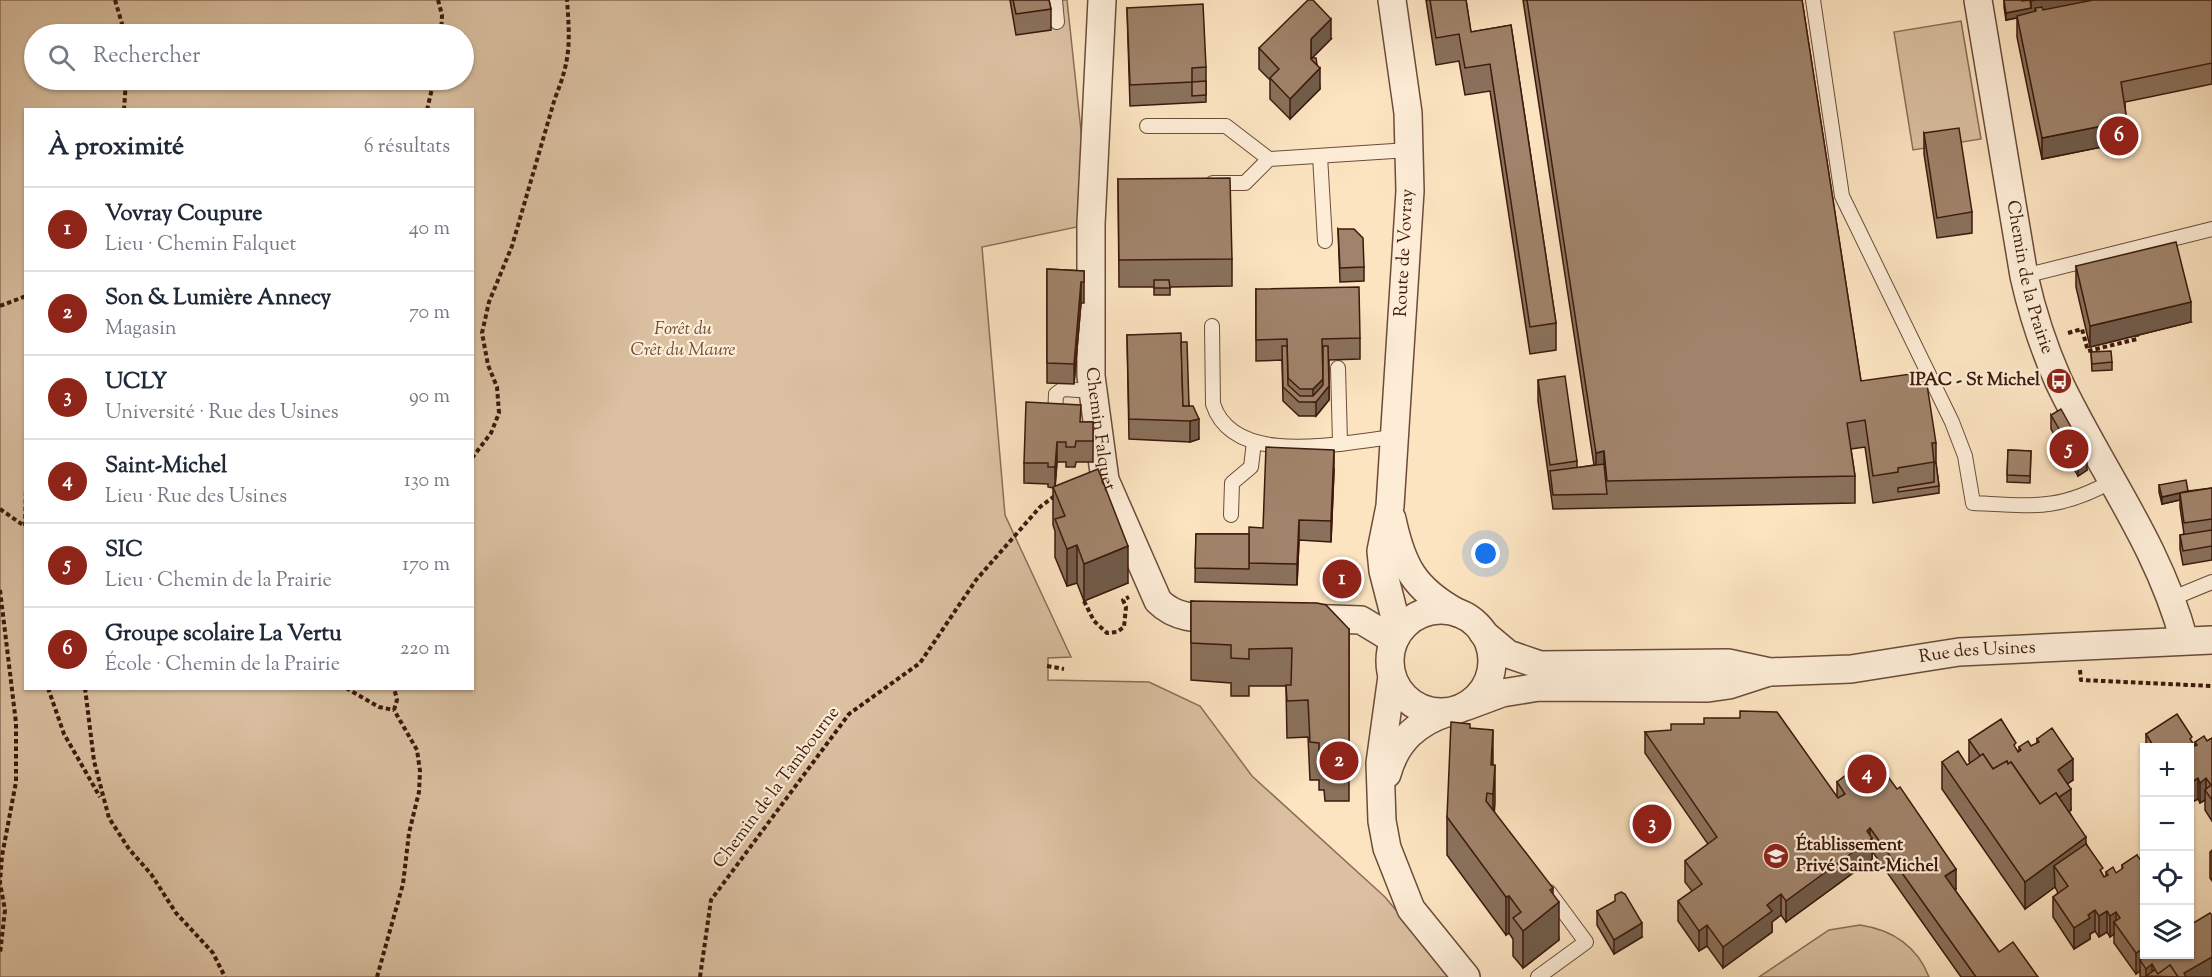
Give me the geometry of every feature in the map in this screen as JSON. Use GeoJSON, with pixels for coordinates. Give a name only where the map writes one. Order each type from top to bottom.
{"type":"FeatureCollection","features":[{"type":"Feature","properties":{"kind":"street","name":"Chemin Falquet"},"geometry":{"type":"LineString","coordinates":[[1102,0],[1091,224],[1093,390],[1105,480],[1152,593],[1164,608],[1183,616],[1352,618],[1369,624],[1394,640]]}},
{"type":"Feature","properties":{"kind":"street","name":"Route de Vovray"},"geometry":{"type":"LineString","coordinates":[[1392,0],[1408,113],[1410,191],[1390,506],[1381,551],[1383,571],[1394,614],[1394,640]]}},
{"type":"Feature","properties":{"kind":"street","name":"Chemin de la Prairie"},"geometry":{"type":"LineString","coordinates":[[1978,0],[2024,276],[2034,318],[2059,381],[2114,480],[2173,598],[2184,640]]}},
{"type":"Feature","properties":{"kind":"street","name":"Route de Vovray"},"geometry":{"type":"LineString","coordinates":[[1390,506],[1399,551],[1414,579],[1441,604],[1460,614]]}},
{"type":"Feature","properties":{"kind":"street"},"geometry":{"type":"LineString","coordinates":[[1382,790],[1389,765],[1407,736],[1419,725],[1456,709],[1483,690],[1489,678],[1490,647],[1483,633],[1473,622],[1460,614],[1448,611],[1422,614],[1411,620],[1394,640],[1390,658],[1392,676],[1380,763],[1382,822],[1387,848],[1401,889],[1411,909],[1466,977]]}},
{"type":"Feature","properties":{"kind":"street","name":"Rue des Usines"},"geometry":{"type":"LineString","coordinates":[[1483,633],[1508,654],[1540,665],[1728,663],[1770,672],[1851,669],[1959,652],[2184,640]]}},
{"type":"Feature","properties":{"kind":"street"},"geometry":{"type":"LineString","coordinates":[[2184,640],[2212,640]]}},
{"type":"Feature","properties":{"kind":"street","name":"Rue des Usines"},"geometry":{"type":"LineString","coordinates":[[1456,709],[1523,689],[1708,688],[1729,685],[1770,672]]}},
{"type":"Feature","properties":{"kind":"street"},"geometry":{"type":"LineString","coordinates":[[1392,676],[1398,689],[1414,704],[1436,712],[1456,709]]}},
{"type":"Feature","properties":{"kind":"lane"},"geometry":{"type":"LineString","coordinates":[[1055,0],[1057,22]]}},
{"type":"Feature","properties":{"kind":"lane"},"geometry":{"type":"LineString","coordinates":[[1813,0],[1842,196],[1952,422],[1965,456],[1973,503],[2055,505],[2086,496],[2114,480]]}},
{"type":"Feature","properties":{"kind":"lane"},"geometry":{"type":"LineString","coordinates":[[1147,126],[1226,126],[1269,159],[1409,150]]}},
{"type":"Feature","properties":{"kind":"lane"},"geometry":{"type":"LineString","coordinates":[[1320,156],[1325,241]]}},
{"type":"Feature","properties":{"kind":"lane"},"geometry":{"type":"LineString","coordinates":[[1199,184],[1245,183],[1269,159]]}},
{"type":"Feature","properties":{"kind":"lane"},"geometry":{"type":"LineString","coordinates":[[2024,276],[2212,229]]}},
{"type":"Feature","properties":{"kind":"lane"},"geometry":{"type":"LineString","coordinates":[[1212,326],[1213,404],[1217,416],[1232,432],[1254,442],[1284,447],[1394,437]]}},
{"type":"Feature","properties":{"kind":"lane"},"geometry":{"type":"LineString","coordinates":[[1338,368],[1340,442]]}},
{"type":"Feature","properties":{"kind":"lane"},"geometry":{"type":"LineString","coordinates":[[1055,416],[1056,394],[1063,389],[1093,390]]}},
{"type":"Feature","properties":{"kind":"lane"},"geometry":{"type":"LineString","coordinates":[[1230,515],[1232,483],[1251,467],[1254,442]]}},
{"type":"Feature","properties":{"kind":"lane"},"geometry":{"type":"LineString","coordinates":[[2173,598],[2212,582]]}},
{"type":"Feature","properties":{"kind":"lane"},"geometry":{"type":"LineString","coordinates":[[1539,977],[1586,942],[1541,880]]}},
{"type":"Feature","properties":{"kind":"path"},"geometry":{"type":"LineString","coordinates":[[115,0],[122,24]]}},
{"type":"Feature","properties":{"kind":"path"},"geometry":{"type":"LineString","coordinates":[[438,0],[442,24]]}},
{"type":"Feature","properties":{"kind":"path"},"geometry":{"type":"LineString","coordinates":[[474,455],[491,433],[499,413],[497,387],[488,365],[482,333],[489,302],[512,246],[555,98],[565,74],[571,45],[567,0]]}},
{"type":"Feature","properties":{"kind":"path"},"geometry":{"type":"LineString","coordinates":[[123,108],[125,90]]}},
{"type":"Feature","properties":{"kind":"path"},"geometry":{"type":"LineString","coordinates":[[427,108],[432,90]]}},
{"type":"Feature","properties":{"kind":"path"},"geometry":{"type":"LineString","coordinates":[[0,306],[24,297]]}},
{"type":"Feature","properties":{"kind":"path"},"geometry":{"type":"LineString","coordinates":[[2068,333],[2082,329],[2088,351],[2137,339],[2137,336]]}},
{"type":"Feature","properties":{"kind":"path","name":"Chemin de la Tambourne"},"geometry":{"type":"LineString","coordinates":[[700,977],[711,900],[717,891],[849,714],[920,663],[976,580],[1040,507],[1058,494]]}},
{"type":"Feature","properties":{"kind":"path"},"geometry":{"type":"LineString","coordinates":[[0,508],[24,526]]}},
{"type":"Feature","properties":{"kind":"path"},"geometry":{"type":"LineString","coordinates":[[0,590],[16,723],[12,806],[2,856],[0,884],[5,910],[0,954]]}},
{"type":"Feature","properties":{"kind":"path"},"geometry":{"type":"LineString","coordinates":[[1084,601],[1094,621],[1107,633],[1124,627],[1126,607],[1123,600]]}},
{"type":"Feature","properties":{"kind":"path"},"geometry":{"type":"LineString","coordinates":[[1047,666],[1064,669]]}},
{"type":"Feature","properties":{"kind":"path"},"geometry":{"type":"LineString","coordinates":[[2081,680],[2212,686]]}},
{"type":"Feature","properties":{"kind":"path"},"geometry":{"type":"LineString","coordinates":[[49,690],[64,734],[102,800],[109,818],[129,849],[151,874],[176,913],[213,953],[225,977]]}},
{"type":"Feature","properties":{"kind":"path"},"geometry":{"type":"LineString","coordinates":[[85,690],[102,800]]}},
{"type":"Feature","properties":{"kind":"path"},"geometry":{"type":"LineString","coordinates":[[349,690],[379,707],[394,710]]}},
{"type":"Feature","properties":{"kind":"path"},"geometry":{"type":"LineString","coordinates":[[376,977],[403,884],[420,771],[417,750],[394,710],[397,700],[394,690]]}},
{"type":"Feature","properties":{"kind":"green space","name":"Forêt du Crêt du Maure"},"geometry":{"type":"Polygon","coordinates":[[[0,0],[1067,0],[1091,224],[982,247],[1005,515],[1071,657],[1048,658],[1048,680],[1149,682],[1200,706],[1252,776],[1385,897],[1452,977],[0,977],[0,0]]]}},
{"type":"Feature","properties":{"kind":"green space"},"geometry":{"type":"Polygon","coordinates":[[[1961,21],[1981,139],[1913,150],[1894,32],[1961,21]]]}},
{"type":"Feature","properties":{"kind":"green space"},"geometry":{"type":"Polygon","coordinates":[[[1860,925],[1883,931],[1902,941],[1918,957],[1929,977],[1759,977],[1829,930],[1860,925]]]}},
{"type":"Feature","properties":{"kind":"building"},"geometry":{"type":"Polygon","coordinates":[[[1013,0],[1049,0],[1051,9],[1016,14],[1013,0]]]}},
{"type":"Feature","properties":{"kind":"building"},"geometry":{"type":"Polygon","coordinates":[[[1308,0],[1313,0],[1331,19],[1311,39],[1311,59],[1320,68],[1290,99],[1270,78],[1279,69],[1259,48],[1308,0]]]}},
{"type":"Feature","properties":{"kind":"building"},"geometry":{"type":"Polygon","coordinates":[[[1430,0],[1466,0],[1471,32],[1511,25],[1556,323],[1530,327],[1490,64],[1465,68],[1459,34],[1436,38],[1430,0]]]}},
{"type":"Feature","properties":{"kind":"building"},"geometry":{"type":"Polygon","coordinates":[[[1527,0],[1802,0],[1861,381],[1925,372],[1936,443],[1932,443],[1934,462],[1898,468],[1898,472],[1873,476],[1865,420],[1847,423],[1855,476],[1607,481],[1604,451],[1596,453],[1527,0]]]}},
{"type":"Feature","properties":{"kind":"building"},"geometry":{"type":"Polygon","coordinates":[[[2004,0],[2030,0],[2031,8],[2006,13],[2004,0]]]}},
{"type":"Feature","properties":{"kind":"building"},"geometry":{"type":"Polygon","coordinates":[[[2093,0],[2212,0],[2212,63],[2121,82],[2127,121],[2042,138],[2017,16],[2036,11],[2035,8],[2042,7],[2043,10],[2093,0]]]}},
{"type":"Feature","properties":{"kind":"building"},"geometry":{"type":"Polygon","coordinates":[[[1203,4],[1206,67],[1192,68],[1192,82],[1130,85],[1127,8],[1203,4]]]}},
{"type":"Feature","properties":{"kind":"building"},"geometry":{"type":"Polygon","coordinates":[[[1206,81],[1206,95],[1192,96],[1192,82],[1206,81]]]}},
{"type":"Feature","properties":{"kind":"building"},"geometry":{"type":"Polygon","coordinates":[[[1959,128],[1972,212],[1937,218],[1924,133],[1959,128]]]}},
{"type":"Feature","properties":{"kind":"building"},"geometry":{"type":"Polygon","coordinates":[[[1230,178],[1232,259],[1119,260],[1118,179],[1230,178]]]}},
{"type":"Feature","properties":{"kind":"building"},"geometry":{"type":"Polygon","coordinates":[[[1338,229],[1354,229],[1363,238],[1364,267],[1340,268],[1338,229]]]}},
{"type":"Feature","properties":{"kind":"building"},"geometry":{"type":"Polygon","coordinates":[[[2176,242],[2191,302],[2090,326],[2076,266],[2176,242]]]}},
{"type":"Feature","properties":{"kind":"building"},"geometry":{"type":"Polygon","coordinates":[[[1047,269],[1084,271],[1084,282],[1081,282],[1074,364],[1047,363],[1047,269]]]}},
{"type":"Feature","properties":{"kind":"building"},"geometry":{"type":"Polygon","coordinates":[[[1154,280],[1169,280],[1170,288],[1154,288],[1154,280]]]}},
{"type":"Feature","properties":{"kind":"building"},"geometry":{"type":"Polygon","coordinates":[[[1359,287],[1360,338],[1322,339],[1323,379],[1313,389],[1300,389],[1288,378],[1287,339],[1256,340],[1256,289],[1359,287]]]}},
{"type":"Feature","properties":{"kind":"building"},"geometry":{"type":"Polygon","coordinates":[[[1181,333],[1183,406],[1193,406],[1199,419],[1190,421],[1129,419],[1127,335],[1181,333]]]}},
{"type":"Feature","properties":{"kind":"building"},"geometry":{"type":"Polygon","coordinates":[[[1181,342],[1187,342],[1189,406],[1183,406],[1181,342]]]}},
{"type":"Feature","properties":{"kind":"building"},"geometry":{"type":"Polygon","coordinates":[[[1282,346],[1287,346],[1288,385],[1300,396],[1313,396],[1323,385],[1323,346],[1328,346],[1329,386],[1316,402],[1299,402],[1283,387],[1282,346]]]}},
{"type":"Feature","properties":{"kind":"building"},"geometry":{"type":"Polygon","coordinates":[[[2111,351],[2112,362],[2092,364],[2091,352],[2111,351]]]}},
{"type":"Feature","properties":{"kind":"building"},"geometry":{"type":"Polygon","coordinates":[[[1565,376],[1577,461],[1550,465],[1538,380],[1565,376]]]}},
{"type":"Feature","properties":{"kind":"building"},"geometry":{"type":"Polygon","coordinates":[[[1026,402],[1081,405],[1080,422],[1093,422],[1093,441],[1076,441],[1075,447],[1066,447],[1066,442],[1057,442],[1055,467],[1048,467],[1048,463],[1024,463],[1026,402]]]}},
{"type":"Feature","properties":{"kind":"building"},"geometry":{"type":"Polygon","coordinates":[[[2061,409],[2087,456],[2078,462],[2051,415],[2061,409]]]}},
{"type":"Feature","properties":{"kind":"building"},"geometry":{"type":"Polygon","coordinates":[[[1266,447],[1334,450],[1331,521],[1299,520],[1297,564],[1249,563],[1249,527],[1263,528],[1266,447]]]}},
{"type":"Feature","properties":{"kind":"building"},"geometry":{"type":"Polygon","coordinates":[[[2008,450],[2031,451],[2030,476],[2007,475],[2008,450]]]}},
{"type":"Feature","properties":{"kind":"building"},"geometry":{"type":"Polygon","coordinates":[[[1934,463],[1936,463],[1939,486],[1898,492],[1898,488],[1934,482],[1934,463]]]}},
{"type":"Feature","properties":{"kind":"building"},"geometry":{"type":"Polygon","coordinates":[[[1604,464],[1607,494],[1553,495],[1550,471],[1604,464]]]}},
{"type":"Feature","properties":{"kind":"building"},"geometry":{"type":"Polygon","coordinates":[[[1098,469],[1128,546],[1084,564],[1077,545],[1067,549],[1055,519],[1065,516],[1053,487],[1098,469]]]}},
{"type":"Feature","properties":{"kind":"building"},"geometry":{"type":"Polygon","coordinates":[[[2186,480],[2188,491],[2162,497],[2159,485],[2186,480]]]}},
{"type":"Feature","properties":{"kind":"building"},"geometry":{"type":"Polygon","coordinates":[[[2212,488],[2212,519],[2184,523],[2180,493],[2212,488]]]}},
{"type":"Feature","properties":{"kind":"building"},"geometry":{"type":"Polygon","coordinates":[[[2212,530],[2212,546],[2183,551],[2180,535],[2212,530]]]}},
{"type":"Feature","properties":{"kind":"building"},"geometry":{"type":"Polygon","coordinates":[[[1196,534],[1249,534],[1249,569],[1195,568],[1196,534]]]}},
{"type":"Feature","properties":{"kind":"building"},"geometry":{"type":"Polygon","coordinates":[[[1334,564],[1351,565],[1349,580],[1333,579],[1334,564]]]}},
{"type":"Feature","properties":{"kind":"building"},"geometry":{"type":"Polygon","coordinates":[[[1191,601],[1326,605],[1349,629],[1349,763],[1325,763],[1324,753],[1319,753],[1319,743],[1310,742],[1308,700],[1287,701],[1286,685],[1291,685],[1292,648],[1249,649],[1249,659],[1231,658],[1231,645],[1191,643],[1191,601]]]}},
{"type":"Feature","properties":{"kind":"building"},"geometry":{"type":"Polygon","coordinates":[[[1740,711],[1777,712],[1838,798],[1845,794],[1837,782],[1872,755],[1897,789],[1900,787],[1956,869],[1945,876],[1999,952],[2013,942],[2038,977],[1976,977],[1870,828],[1867,831],[1872,838],[1786,901],[1781,894],[1767,905],[1772,911],[1723,947],[1707,925],[1699,931],[1678,901],[1702,884],[1685,861],[1717,837],[1645,732],[1671,730],[1671,724],[1704,724],[1704,718],[1740,718],[1740,711]]]}},
{"type":"Feature","properties":{"kind":"building"},"geometry":{"type":"Polygon","coordinates":[[[2177,714],[2192,737],[2190,739],[2193,743],[2152,743],[2146,734],[2177,714]]]}},
{"type":"Feature","properties":{"kind":"building"},"geometry":{"type":"Polygon","coordinates":[[[2001,719],[2016,743],[2014,745],[2018,752],[2021,750],[2019,747],[2028,741],[2031,746],[2039,742],[2037,739],[2052,728],[2073,759],[2058,770],[2071,789],[2059,797],[2056,793],[2040,804],[2011,762],[2008,764],[2007,761],[1993,769],[1983,754],[1980,756],[1969,740],[2001,719]]]}},
{"type":"Feature","properties":{"kind":"building"},"geometry":{"type":"Polygon","coordinates":[[[1451,722],[1470,724],[1470,728],[1493,730],[1491,765],[1495,765],[1493,794],[1487,793],[1486,801],[1553,888],[1550,890],[1559,902],[1523,931],[1513,918],[1521,912],[1509,896],[1506,897],[1447,817],[1451,722]]]}},
{"type":"Feature","properties":{"kind":"building"},"geometry":{"type":"Polygon","coordinates":[[[2204,736],[2207,741],[2212,738],[2212,800],[2205,790],[2211,785],[2206,778],[2200,783],[2198,778],[2194,780],[2194,745],[2197,745],[2195,742],[2204,736]]]}},
{"type":"Feature","properties":{"kind":"building"},"geometry":{"type":"Polygon","coordinates":[[[1958,751],[1967,765],[1983,754],[1993,769],[2007,761],[2008,764],[2011,762],[2040,804],[2056,793],[2086,837],[2025,882],[1942,762],[1958,751]]]}},
{"type":"Feature","properties":{"kind":"building"},"geometry":{"type":"Polygon","coordinates":[[[2086,844],[2103,868],[2100,870],[2104,877],[2108,875],[2106,872],[2113,867],[2116,873],[2123,868],[2122,865],[2137,855],[2140,859],[2140,950],[2136,953],[2114,922],[2120,918],[2116,912],[2110,916],[2107,911],[2099,916],[2095,910],[2088,915],[2090,918],[2074,928],[2053,897],[2068,886],[2054,866],[2086,844]]]}},
{"type":"Feature","properties":{"kind":"building"},"geometry":{"type":"Polygon","coordinates":[[[1621,892],[1625,894],[1642,923],[1614,940],[1597,911],[1615,901],[1615,895],[1621,892]]]}},
{"type":"Feature","properties":{"kind":"building"},"geometry":{"type":"Polygon","coordinates":[[[2210,913],[2212,915],[2212,957],[2184,973],[2186,977],[2178,977],[2170,965],[2158,974],[2155,970],[2152,971],[2155,969],[2152,964],[2146,969],[2141,959],[2194,959],[2194,923],[2210,913]]]}},
{"type":"Feature","properties":{"kind":"building"},"geometry":{"type":"Polygon","coordinates":[[[2170,965],[2178,977],[2146,976],[2155,970],[2158,974],[2170,965]]]}},
{"type":"Feature","properties":{"kind":"place","name":"Groupe scolaire La Vertu"},"geometry":{"type":"Point","coordinates":[2119,136]}},
{"type":"Feature","properties":{"kind":"place","name":"IPAC - St Michel"},"geometry":{"type":"Point","coordinates":[2059,381]}},
{"type":"Feature","properties":{"kind":"place","name":"SIC"},"geometry":{"type":"Point","coordinates":[2069,449]}},
{"type":"Feature","properties":{"kind":"place","name":"Vovray Coupure"},"geometry":{"type":"Point","coordinates":[1342,579]}},
{"type":"Feature","properties":{"kind":"place","name":"Son & Lumière Annecy"},"geometry":{"type":"Point","coordinates":[1339,761]}},
{"type":"Feature","properties":{"kind":"place","name":"Saint-Michel"},"geometry":{"type":"Point","coordinates":[1867,774]}},
{"type":"Feature","properties":{"kind":"place","name":"UCLY"},"geometry":{"type":"Point","coordinates":[1652,824]}},
{"type":"Feature","properties":{"kind":"place","name":"Établissement Privé Saint-Michel"},"geometry":{"type":"Point","coordinates":[1776,856]}}]}
